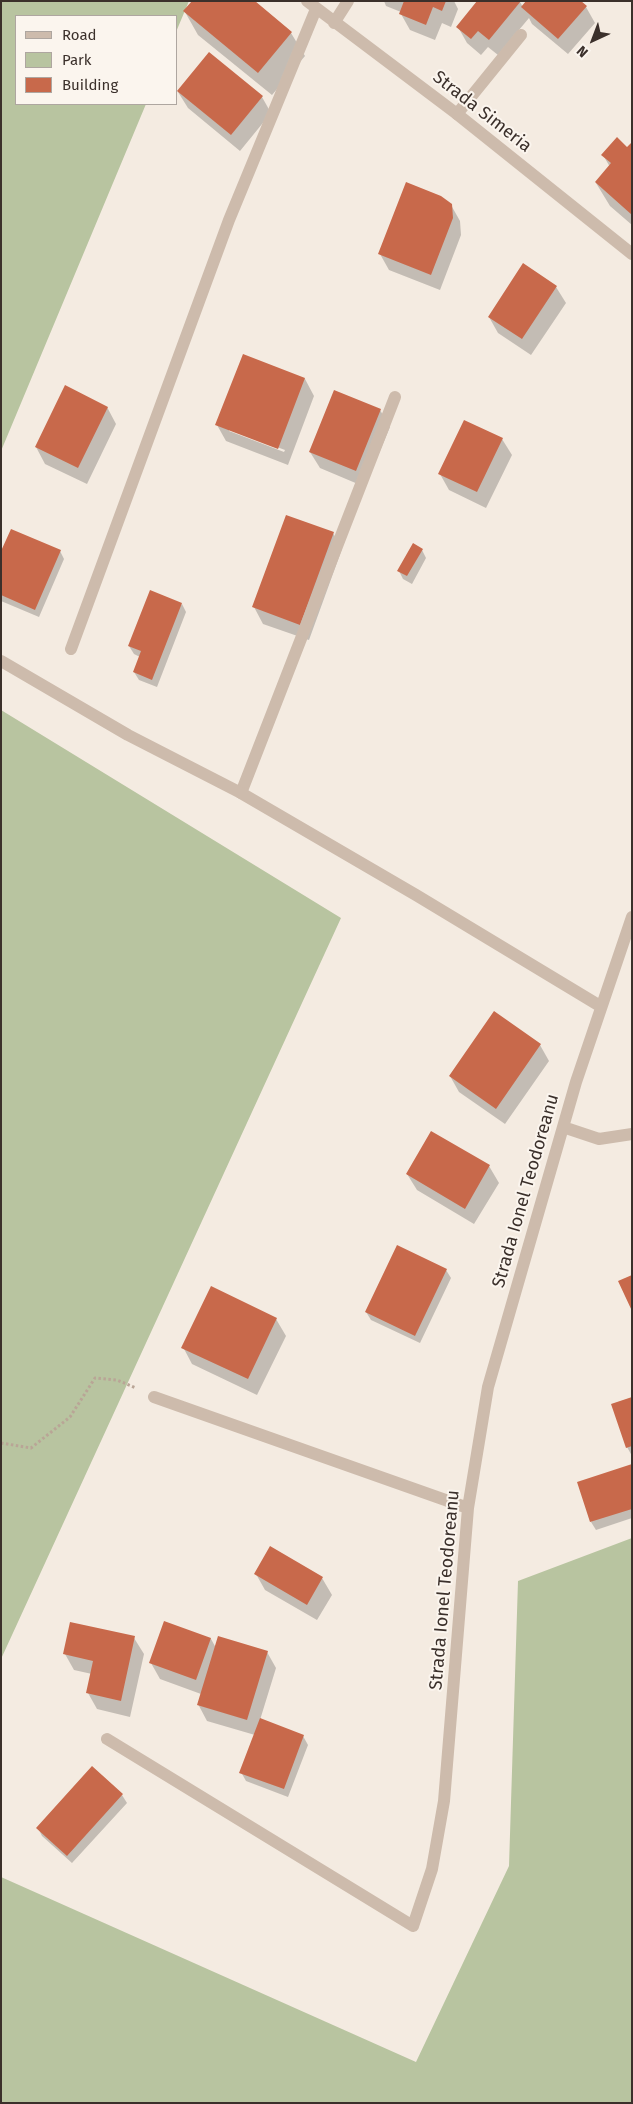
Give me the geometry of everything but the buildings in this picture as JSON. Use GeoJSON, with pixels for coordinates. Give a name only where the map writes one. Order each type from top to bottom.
{"type":"FeatureCollection","features":[{"type":"Feature","properties":{"kind":"street"},"geometry":{"type":"LineString","coordinates":[[334,23],[348,1]]}},
{"type":"Feature","properties":{"kind":"street"},"geometry":{"type":"LineString","coordinates":[[72,649],[229,220],[312,5]]}},
{"type":"Feature","properties":{"kind":"street","name":"Strada Simeria"},"geometry":{"type":"LineString","coordinates":[[312,5],[458,114],[632,254]]}},
{"type":"Feature","properties":{"kind":"street"},"geometry":{"type":"LineString","coordinates":[[458,114],[521,35]]}},
{"type":"Feature","properties":{"kind":"street"},"geometry":{"type":"LineString","coordinates":[[241,793],[395,397]]}},
{"type":"Feature","properties":{"kind":"street"},"geometry":{"type":"LineString","coordinates":[[1,661],[128,735],[241,793],[416,895],[600,1006]]}},
{"type":"Feature","properties":{"kind":"street","name":"Strada Ionel Teodoreanu"},"geometry":{"type":"LineString","coordinates":[[108,1739],[413,1926],[432,1869],[444,1801],[468,1508],[488,1387],[600,1006],[632,917]]}},
{"type":"Feature","properties":{"kind":"street"},"geometry":{"type":"LineString","coordinates":[[563,1127],[599,1139],[632,1134]]}},
{"type":"Feature","properties":{"kind":"street"},"geometry":{"type":"LineString","coordinates":[[154,1397],[468,1508]]}},
{"type":"Feature","properties":{"kind":"path"},"geometry":{"type":"LineString","coordinates":[[1,1443],[31,1448],[70,1417],[96,1378],[117,1380],[154,1397]]}},
{"type":"Feature","properties":{"kind":"green space"},"geometry":{"type":"Polygon","coordinates":[[[1,1],[189,1],[178,27],[178,15],[15,15],[15,105],[146,105],[1,451],[1,1]]]}},
{"type":"Feature","properties":{"kind":"green space"},"geometry":{"type":"Polygon","coordinates":[[[1,710],[341,918],[1,1659],[1,710]]]}},
{"type":"Feature","properties":{"kind":"green space"},"geometry":{"type":"Polygon","coordinates":[[[632,1538],[632,2103],[1,2103],[1,1877],[416,2062],[509,1866],[518,1581],[632,1538]]]}}]}
